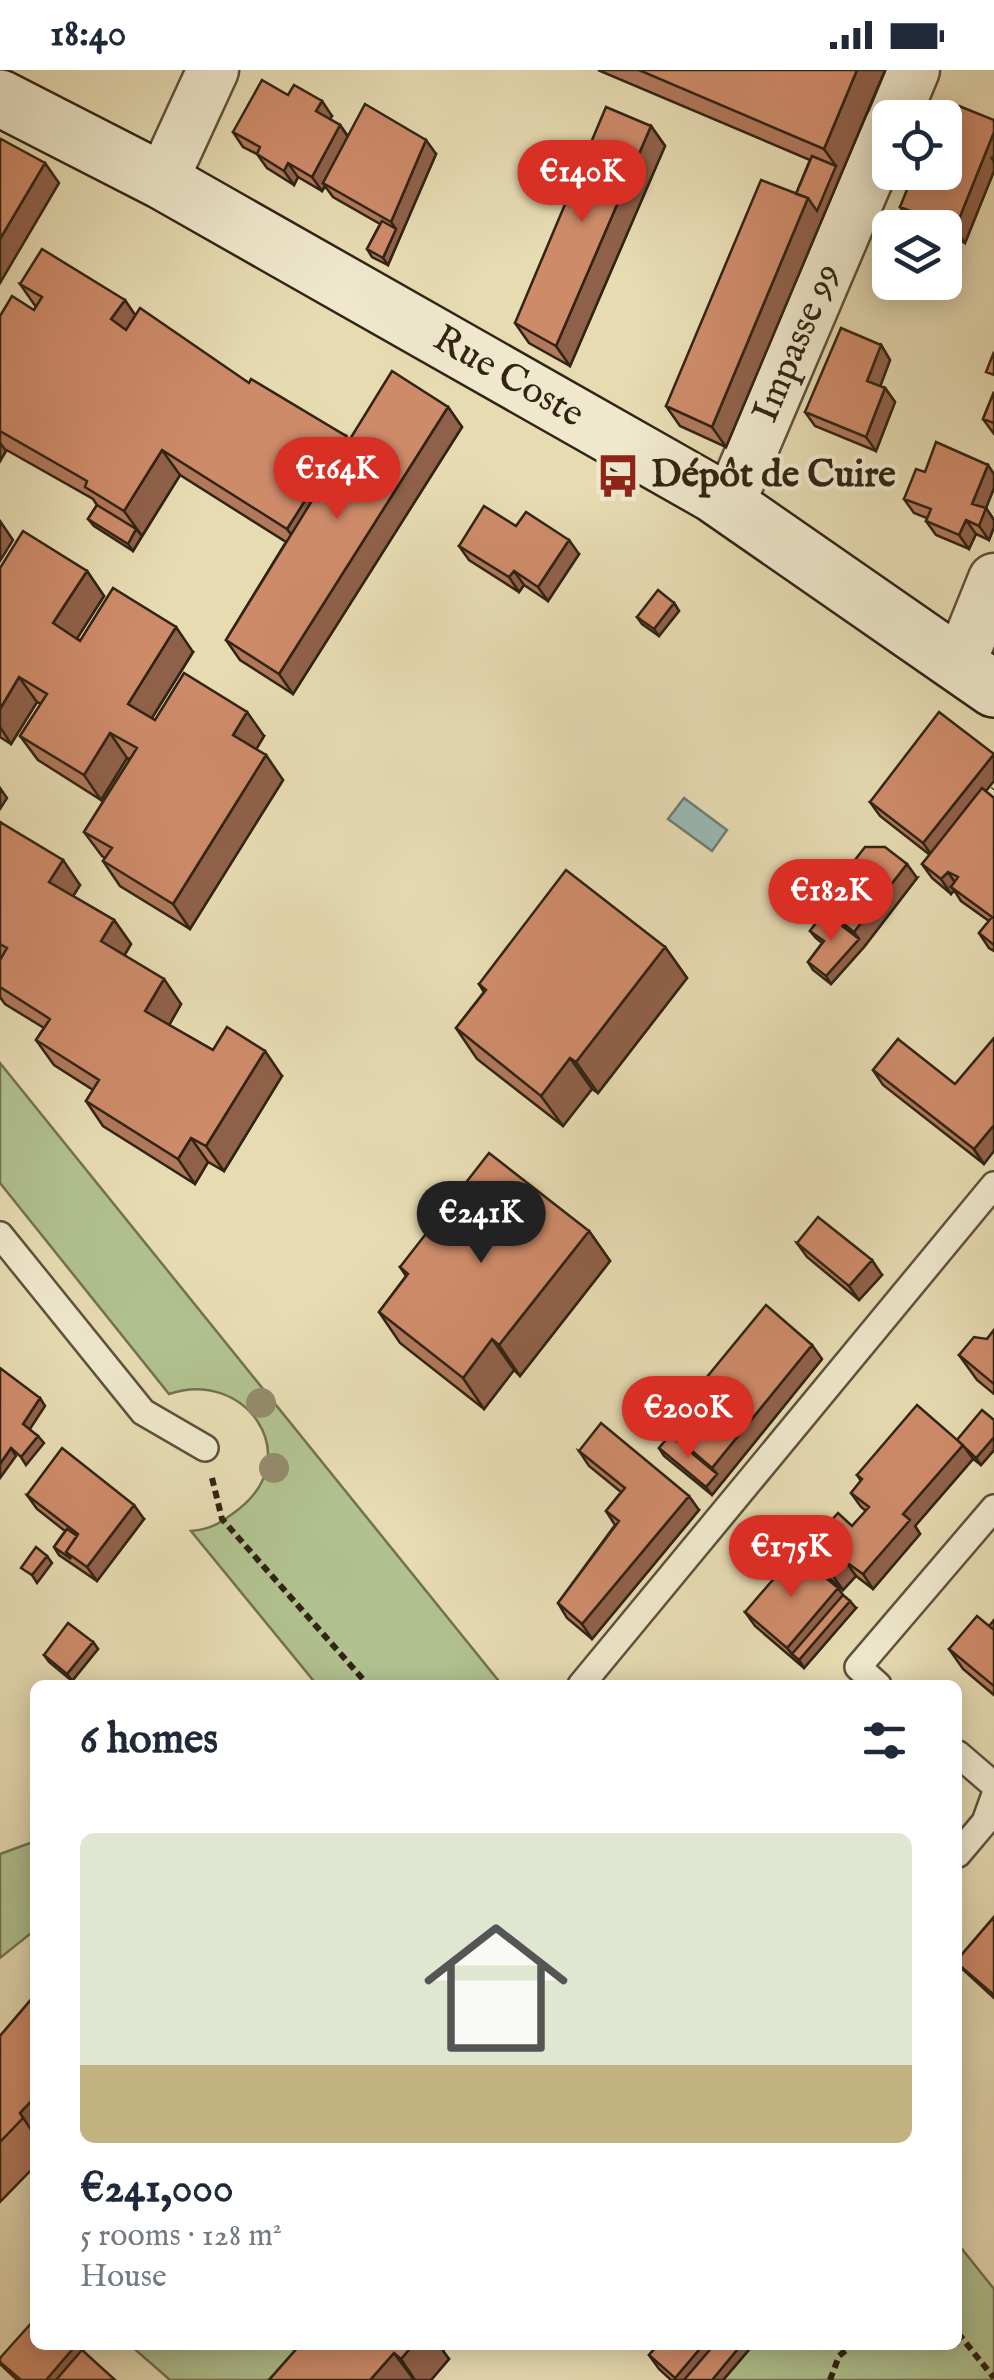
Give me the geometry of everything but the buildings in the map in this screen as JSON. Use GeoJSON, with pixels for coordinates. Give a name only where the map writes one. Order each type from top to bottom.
{"type":"FeatureCollection","features":[{"type":"Feature","properties":{"kind":"main road","name":"Rue Coste"},"geometry":{"type":"LineString","coordinates":[[0,98],[162,182],[729,504],[977,676]]}},
{"type":"Feature","properties":{"kind":"street"},"geometry":{"type":"LineString","coordinates":[[162,182],[213,70]]}},
{"type":"Feature","properties":{"kind":"street"},"geometry":{"type":"LineString","coordinates":[[902,100],[914,70]]}},
{"type":"Feature","properties":{"kind":"street","name":"Impasse 99"},"geometry":{"type":"LineString","coordinates":[[729,504],[872,168]]}},
{"type":"Feature","properties":{"kind":"street"},"geometry":{"type":"LineString","coordinates":[[977,676],[994,579]]}},
{"type":"Feature","properties":{"kind":"lane"},"geometry":{"type":"LineString","coordinates":[[585,1680],[994,1185]]}},
{"type":"Feature","properties":{"kind":"lane"},"geometry":{"type":"LineString","coordinates":[[0,1235],[143,1412],[205,1448]]}},
{"type":"Feature","properties":{"kind":"lane"},"geometry":{"type":"LineString","coordinates":[[850,1676],[994,1508]]}},
{"type":"Feature","properties":{"kind":"lane"},"geometry":{"type":"LineString","coordinates":[[962,1758],[994,1786]]}},
{"type":"Feature","properties":{"kind":"lane"},"geometry":{"type":"LineString","coordinates":[[962,1849],[984,1822],[994,1797]]}},
{"type":"Feature","properties":{"kind":"path"},"geometry":{"type":"LineString","coordinates":[[984,802],[994,788]]}},
{"type":"Feature","properties":{"kind":"path"},"geometry":{"type":"LineString","coordinates":[[205,1448],[222,1519],[364,1680]]}},
{"type":"Feature","properties":{"kind":"path"},"geometry":{"type":"LineString","coordinates":[[962,2339],[994,2378]]}},
{"type":"Feature","properties":{"kind":"path"},"geometry":{"type":"LineString","coordinates":[[830,2380],[839,2356],[846,2350]]}},
{"type":"Feature","properties":{"kind":"green space"},"geometry":{"type":"Polygon","coordinates":[[[0,1063],[498,1680],[313,1680],[191,1531],[222,1521],[259,1487],[267,1465],[267,1442],[258,1422],[242,1405],[221,1393],[196,1389],[169,1394],[0,1183],[0,1063]]]}},
{"type":"Feature","properties":{"kind":"green space"},"geometry":{"type":"Polygon","coordinates":[[[30,1843],[30,1934],[0,1958],[0,1854],[30,1843]]]}},
{"type":"Feature","properties":{"kind":"green space"},"geometry":{"type":"Polygon","coordinates":[[[962,2249],[994,2289],[994,2380],[723,2380],[749,2350],[962,2350],[962,2249]]]}},
{"type":"Feature","properties":{"kind":"green space"},"geometry":{"type":"Polygon","coordinates":[[[136,2350],[301,2350],[275,2380],[170,2380],[136,2350]]]}},
{"type":"Feature","properties":{"kind":"water"},"geometry":{"type":"Polygon","coordinates":[[[684,798],[727,830],[712,851],[668,819],[684,798]]]}},
{"type":"Feature","properties":{"kind":"place","name":"Dépôt de Cuire"},"geometry":{"type":"Point","coordinates":[618,476]}}]}
